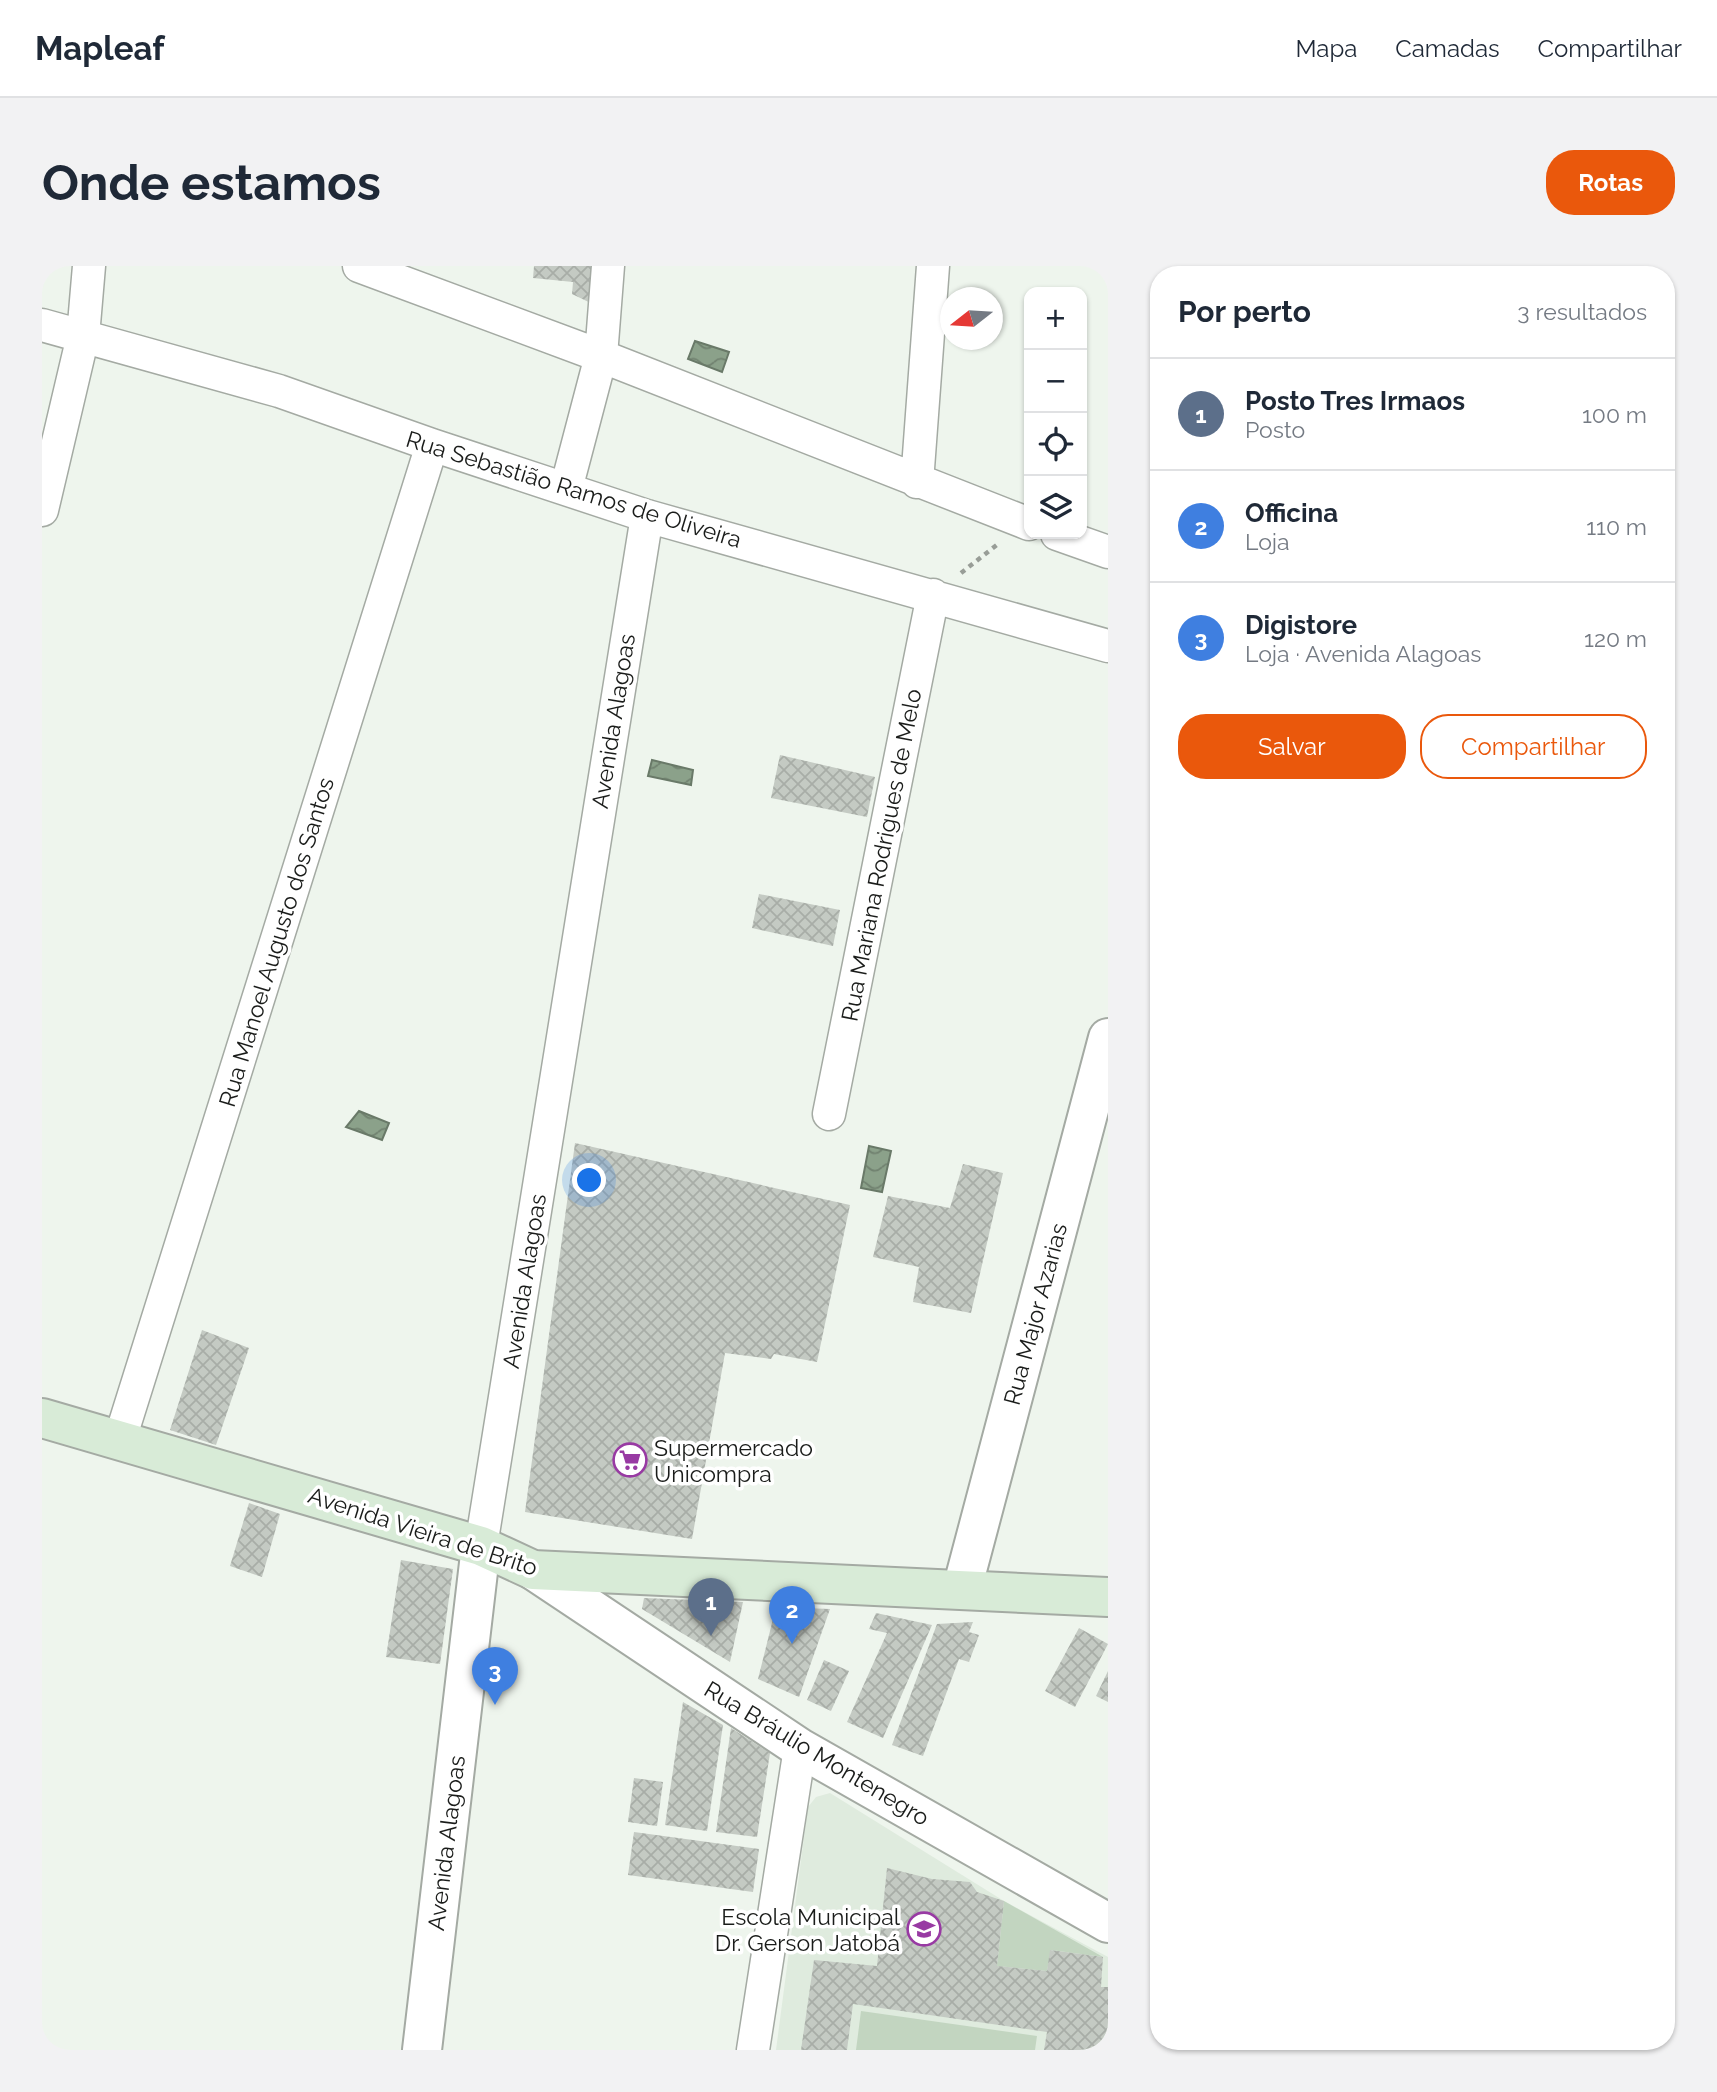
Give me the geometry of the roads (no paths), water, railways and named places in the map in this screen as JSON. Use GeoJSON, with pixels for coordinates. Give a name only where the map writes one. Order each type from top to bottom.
{"type":"FeatureCollection","features":[{"type":"Feature","properties":{"kind":"main road","name":"Avenida Vieira de Brito"},"geometry":{"type":"LineString","coordinates":[[42,1418],[481,1546],[533,1570],[1108,1597]]}},
{"type":"Feature","properties":{"kind":"street"},"geometry":{"type":"LineString","coordinates":[[42,510],[83,336],[89,266]]}},
{"type":"Feature","properties":{"kind":"street"},"geometry":{"type":"LineString","coordinates":[[359,266],[601,356],[1024,522]]}},
{"type":"Feature","properties":{"kind":"street"},"geometry":{"type":"LineString","coordinates":[[566,489],[601,356],[608,266]]}},
{"type":"Feature","properties":{"kind":"street"},"geometry":{"type":"LineString","coordinates":[[917,482],[933,266]]}},
{"type":"Feature","properties":{"kind":"street","name":"Rua Sebastião Ramos de Oliveira"},"geometry":{"type":"LineString","coordinates":[[42,325],[279,391],[647,516],[1108,646]]}},
{"type":"Feature","properties":{"kind":"street","name":"Rua Manoel Augusto dos Santos"},"geometry":{"type":"LineString","coordinates":[[120,1439],[432,445]]}},
{"type":"Feature","properties":{"kind":"street","name":"Avenida Alagoas"},"geometry":{"type":"LineString","coordinates":[[422,2050],[481,1546],[647,516]]}},
{"type":"Feature","properties":{"kind":"street"},"geometry":{"type":"LineString","coordinates":[[1071,539],[1108,552]]}},
{"type":"Feature","properties":{"kind":"street","name":"Rua Mariana Rodrigues de Melo"},"geometry":{"type":"LineString","coordinates":[[829,1114],[933,595]]}},
{"type":"Feature","properties":{"kind":"street","name":"Rua Major Azarias"},"geometry":{"type":"LineString","coordinates":[[962,1589],[1108,1038]]}},
{"type":"Feature","properties":{"kind":"street","name":"Rua Bráulio Montenegro"},"geometry":{"type":"LineString","coordinates":[[533,1570],[800,1748],[1108,1923]]}},
{"type":"Feature","properties":{"kind":"street"},"geometry":{"type":"LineString","coordinates":[[753,2050],[800,1748]]}},
{"type":"Feature","properties":{"kind":"water"},"geometry":{"type":"Polygon","coordinates":[[[695,341],[729,352],[722,372],[688,359],[695,341]]]}},
{"type":"Feature","properties":{"kind":"water"},"geometry":{"type":"Polygon","coordinates":[[[652,760],[693,770],[691,785],[648,776],[652,760]]]}},
{"type":"Feature","properties":{"kind":"water"},"geometry":{"type":"Polygon","coordinates":[[[359,1111],[389,1123],[382,1140],[346,1127],[359,1111]]]}},
{"type":"Feature","properties":{"kind":"water"},"geometry":{"type":"Polygon","coordinates":[[[869,1146],[891,1151],[882,1192],[861,1188],[869,1146]]]}},
{"type":"Feature","properties":{"kind":"place","name":"Supermercado Unicompra"},"geometry":{"type":"Point","coordinates":[630,1460]}},
{"type":"Feature","properties":{"kind":"place","name":"Posto Tres Irmaos"},"geometry":{"type":"Point","coordinates":[711,1636]}},
{"type":"Feature","properties":{"kind":"place","name":"Officina"},"geometry":{"type":"Point","coordinates":[792,1644]}},
{"type":"Feature","properties":{"kind":"place","name":"Digistore"},"geometry":{"type":"Point","coordinates":[495,1705]}},
{"type":"Feature","properties":{"kind":"place","name":"Escola Municipal Dr. Gerson Jatobá"},"geometry":{"type":"Point","coordinates":[924,1929]}}]}
